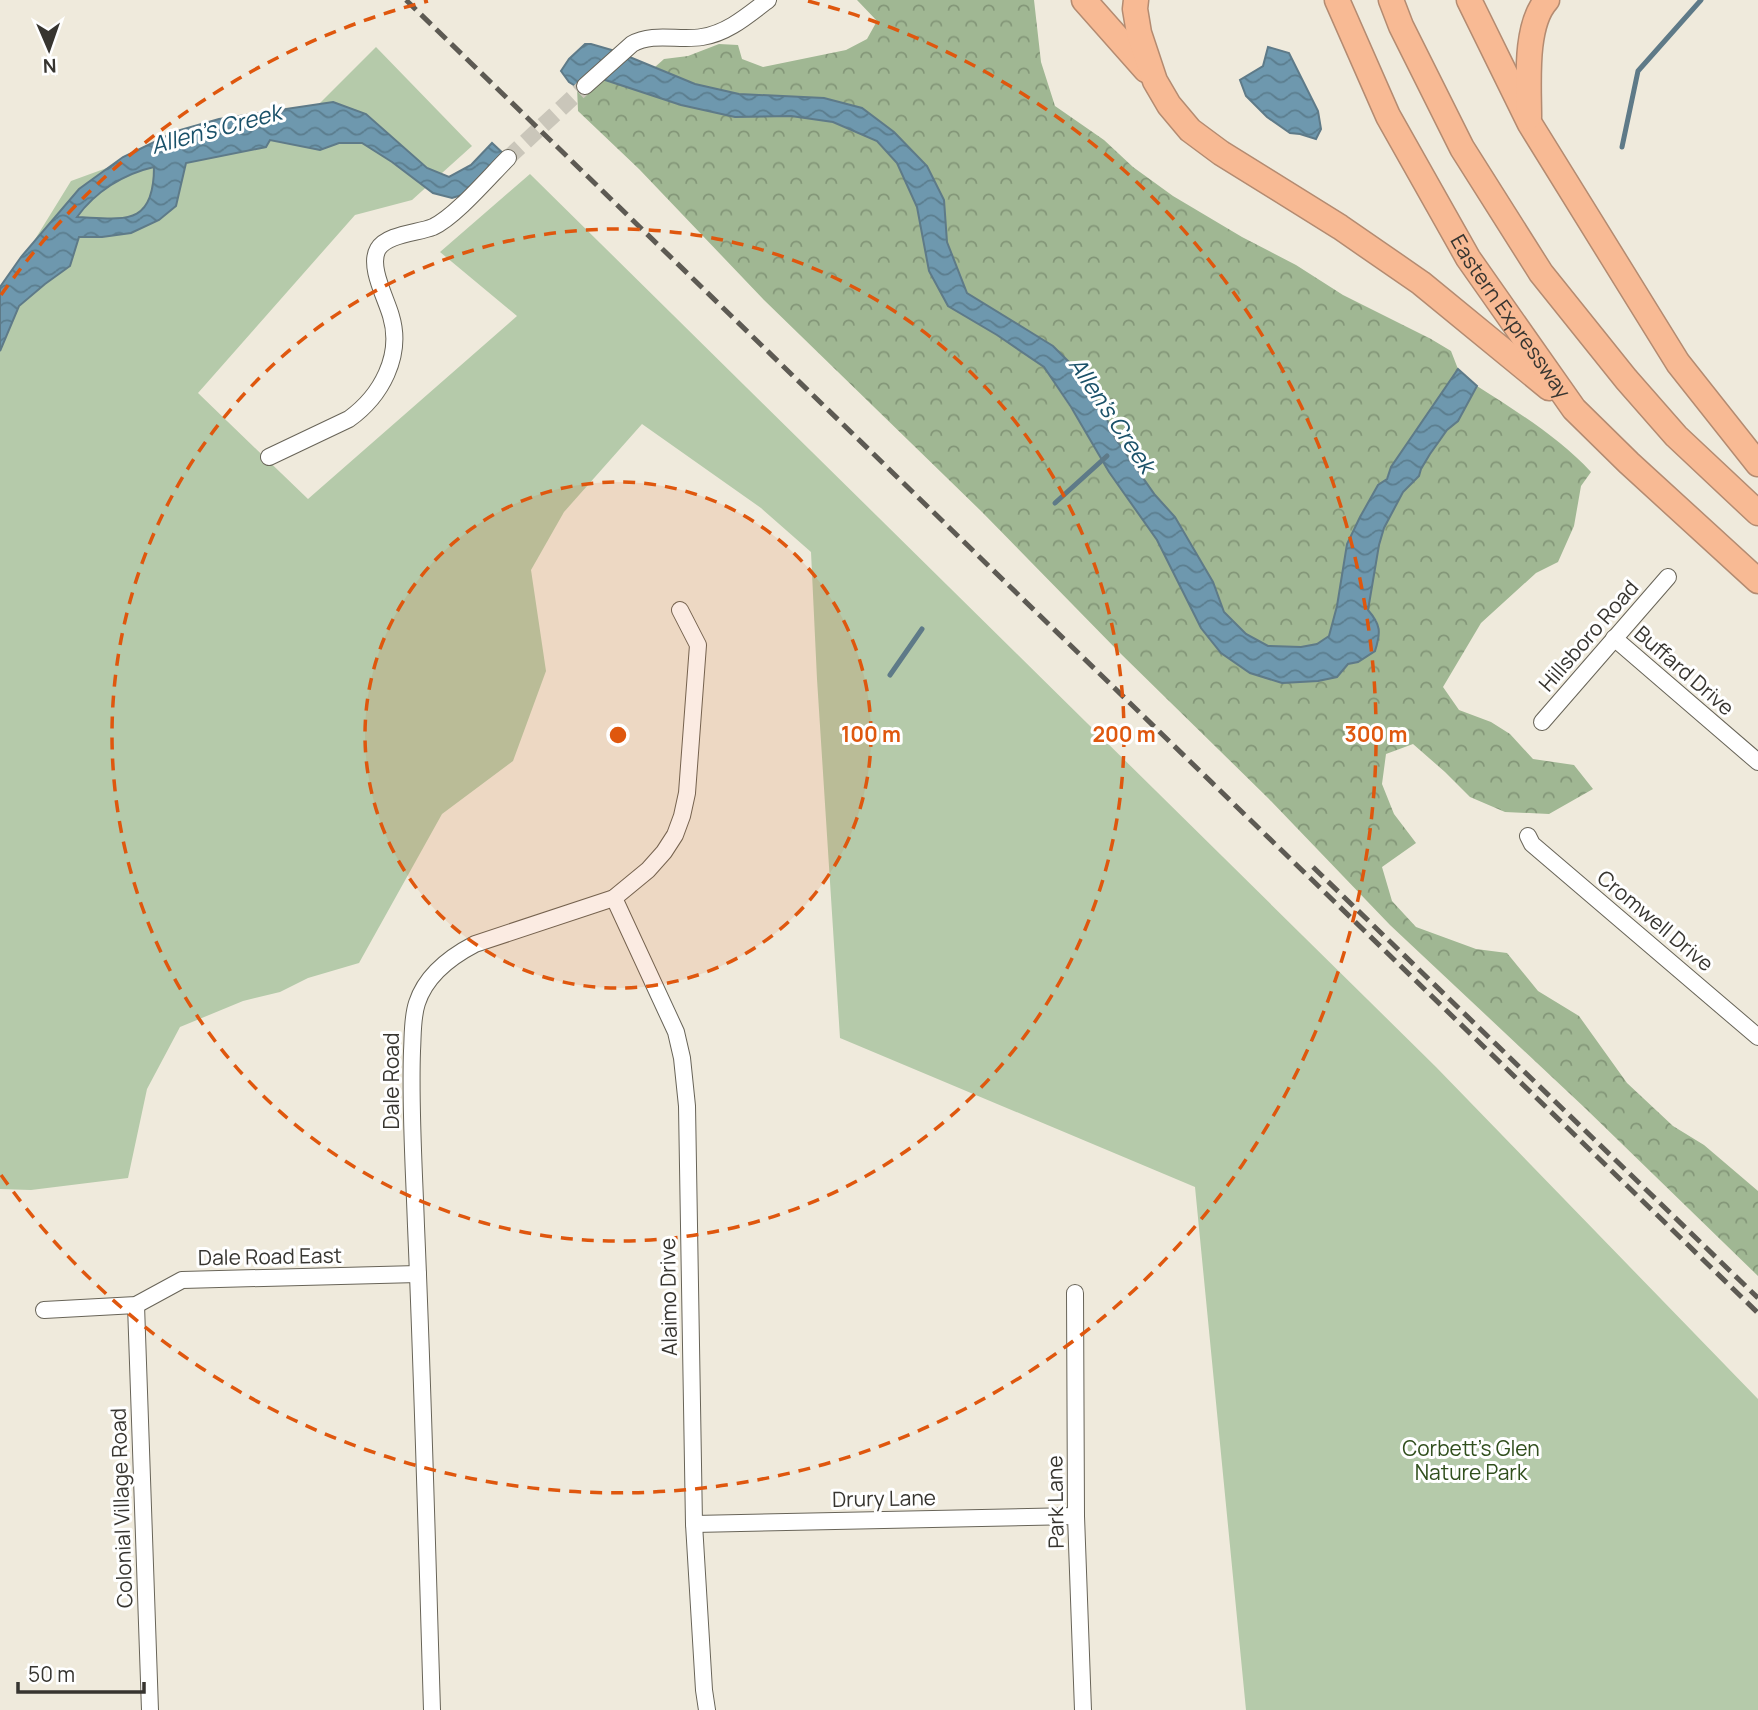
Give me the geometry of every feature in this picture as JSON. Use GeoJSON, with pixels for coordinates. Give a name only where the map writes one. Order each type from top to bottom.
{"type":"FeatureCollection","features":[{"type":"Feature","properties":{"kind":"highway"},"geometry":{"type":"LineString","coordinates":[[1084,0],[1155,81],[1169,105],[1190,130],[1421,283],[1574,408]]}},
{"type":"Feature","properties":{"kind":"highway"},"geometry":{"type":"LineString","coordinates":[[1136,0],[1139,33],[1155,81]]}},
{"type":"Feature","properties":{"kind":"highway","name":"Eastern Expressway"},"geometry":{"type":"LineString","coordinates":[[1337,0],[1388,116],[1468,258],[1574,408],[1629,463],[1758,581]]}},
{"type":"Feature","properties":{"kind":"highway"},"geometry":{"type":"LineString","coordinates":[[1391,0],[1401,26],[1462,148],[1541,273],[1626,379],[1676,436],[1758,513]]}},
{"type":"Feature","properties":{"kind":"highway"},"geometry":{"type":"LineString","coordinates":[[1469,0],[1530,124],[1678,363],[1758,464]]}},
{"type":"Feature","properties":{"kind":"highway"},"geometry":{"type":"LineString","coordinates":[[1530,124],[1528,76],[1532,31],[1547,0]]}},
{"type":"Feature","properties":{"kind":"street"},"geometry":{"type":"LineString","coordinates":[[589,83],[632,44],[646,39],[701,38],[718,33],[736,24],[768,0]]}},
{"type":"Feature","properties":{"kind":"street"},"geometry":{"type":"LineString","coordinates":[[269,457],[349,419],[370,401],[384,380],[395,341],[393,324],[376,270],[376,255],[381,245],[442,222],[508,158]]}},
{"type":"Feature","properties":{"kind":"street","name":"Hillsboro Road"},"geometry":{"type":"LineString","coordinates":[[1542,722],[1668,578]]}},
{"type":"Feature","properties":{"kind":"street","name":"Dale Road"},"geometry":{"type":"LineString","coordinates":[[432,1710],[411,1087],[416,1005],[421,992],[444,964],[458,953],[475,944],[614,898],[648,870],[664,852],[675,835],[687,793],[698,645],[680,610]]}},
{"type":"Feature","properties":{"kind":"street","name":"Buffard Drive"},"geometry":{"type":"LineString","coordinates":[[1614,638],[1758,762]]}},
{"type":"Feature","properties":{"kind":"street","name":"Cromwell Drive"},"geometry":{"type":"LineString","coordinates":[[1528,836],[1532,844],[1758,1037]]}},
{"type":"Feature","properties":{"kind":"street","name":"Alaimo Drive"},"geometry":{"type":"LineString","coordinates":[[614,898],[676,1032],[686,1080],[694,1524],[707,1710]]}},
{"type":"Feature","properties":{"kind":"street","name":"Dale Road East"},"geometry":{"type":"LineString","coordinates":[[44,1310],[136,1304],[182,1280],[418,1274]]}},
{"type":"Feature","properties":{"kind":"street","name":"Park Lane"},"geometry":{"type":"LineString","coordinates":[[1075,1293],[1076,1516],[1083,1710]]}},
{"type":"Feature","properties":{"kind":"street","name":"Colonial Village Road"},"geometry":{"type":"LineString","coordinates":[[136,1304],[150,1710]]}},
{"type":"Feature","properties":{"kind":"street","name":"Drury Lane"},"geometry":{"type":"LineString","coordinates":[[694,1524],[1076,1516]]}},
{"type":"Feature","properties":{"kind":"green space"},"geometry":{"type":"Polygon","coordinates":[[[857,0],[1034,0],[1041,62],[1055,106],[1104,140],[1133,167],[1173,196],[1296,265],[1343,295],[1451,351],[1458,369],[1391,467],[1337,606],[1329,636],[1317,644],[1301,647],[1268,646],[1246,634],[1224,612],[1213,582],[1175,517],[1155,495],[1115,438],[1102,408],[1069,362],[1053,346],[967,293],[947,242],[944,200],[862,108],[824,98],[739,94],[695,84],[655,67],[664,59],[688,56],[719,44],[738,45],[742,59],[763,67],[846,50],[867,39],[877,21],[857,0]]]}},
{"type":"Feature","properties":{"kind":"green space","name":"Corbett's Glen Nature Park"},"geometry":{"type":"Polygon","coordinates":[[[376,47],[472,146],[412,200],[355,215],[198,393],[308,499],[517,316],[440,252],[530,174],[1436,1067],[1758,1399],[1758,1710],[1246,1710],[1195,1187],[840,1038],[811,552],[761,508],[642,424],[564,512],[531,570],[546,671],[513,761],[442,814],[359,963],[308,978],[280,992],[243,1001],[180,1027],[147,1089],[128,1178],[31,1190],[0,1189],[0,296],[71,181],[189,138],[316,107],[376,47]]]}},
{"type":"Feature","properties":{"kind":"green space"},"geometry":{"type":"Polygon","coordinates":[[[591,74],[681,105],[735,117],[791,116],[833,122],[877,141],[897,163],[917,207],[929,271],[948,306],[1044,367],[1157,540],[1201,628],[1337,677],[1348,664],[1358,662],[1377,621],[1368,610],[1384,528],[1403,492],[1419,476],[1447,430],[1458,421],[1477,386],[1552,436],[1591,472],[1581,486],[1574,526],[1558,562],[1536,573],[1481,623],[1443,687],[1459,710],[1491,722],[1510,734],[1533,759],[1574,765],[1593,789],[1549,814],[1505,812],[1470,797],[1413,744],[1386,754],[1382,784],[1394,814],[1416,843],[1382,867],[1392,901],[1416,927],[1476,949],[1507,953],[1538,991],[1579,1016],[1627,1083],[1673,1126],[1704,1145],[1758,1191],[1758,1276],[1585,1108],[1390,925],[1268,798],[1119,652],[982,512],[764,300],[639,169],[578,111],[577,87],[591,74]]]}},
{"type":"Feature","properties":{"kind":"water"},"geometry":{"type":"Polygon","coordinates":[[[585,44],[615,51],[695,84],[739,94],[824,98],[862,108],[894,132],[927,166],[944,200],[947,242],[967,293],[1053,346],[1069,362],[1102,408],[1115,438],[1155,495],[1175,517],[1213,582],[1224,612],[1246,634],[1268,646],[1301,647],[1317,644],[1329,636],[1347,544],[1360,517],[1378,485],[1387,479],[1391,467],[1458,369],[1477,386],[1458,421],[1447,430],[1419,476],[1403,492],[1384,528],[1368,610],[1379,629],[1375,651],[1358,662],[1348,664],[1337,677],[1282,683],[1250,673],[1221,653],[1201,628],[1157,540],[1109,472],[1044,367],[948,306],[929,271],[917,207],[897,163],[877,141],[833,122],[791,116],[735,117],[681,105],[590,75],[577,87],[569,82],[561,71],[585,44]]]}},
{"type":"Feature","properties":{"kind":"water"},"geometry":{"type":"Polygon","coordinates":[[[1268,47],[1289,53],[1318,111],[1321,129],[1316,139],[1290,133],[1267,117],[1246,96],[1240,80],[1263,66],[1268,47]]]}},
{"type":"Feature","properties":{"kind":"water"},"geometry":{"type":"Polygon","coordinates":[[[333,102],[366,114],[427,168],[449,177],[471,165],[492,143],[506,156],[465,194],[452,198],[433,193],[362,143],[339,143],[320,150],[270,140],[266,147],[186,163],[176,206],[159,220],[131,233],[79,237],[70,266],[19,306],[0,351],[0,287],[21,257],[79,189],[123,157],[177,131],[219,119],[333,102]],[[154,167],[131,174],[101,192],[77,217],[122,218],[133,215],[142,210],[149,200],[154,167]]]}},
{"type":"Feature","properties":{"kind":"waterway","name":"Allen's Creek"},"geometry":{"type":"LineString","coordinates":[[1622,147],[1638,71],[1701,0]]}},
{"type":"Feature","properties":{"kind":"waterway"},"geometry":{"type":"LineString","coordinates":[[1055,503],[1107,456]]}},
{"type":"Feature","properties":{"kind":"waterway"},"geometry":{"type":"LineString","coordinates":[[890,675],[922,629]]}},
{"type":"Feature","properties":{"kind":"tunnel"},"geometry":{"type":"LineString","coordinates":[[508,158],[585,86]]}},
{"type":"Feature","properties":{"kind":"railway"},"geometry":{"type":"LineString","coordinates":[[406,0],[1758,1313]]}},
{"type":"Feature","properties":{"kind":"railway"},"geometry":{"type":"LineString","coordinates":[[1313,867],[1758,1298]]}}]}
